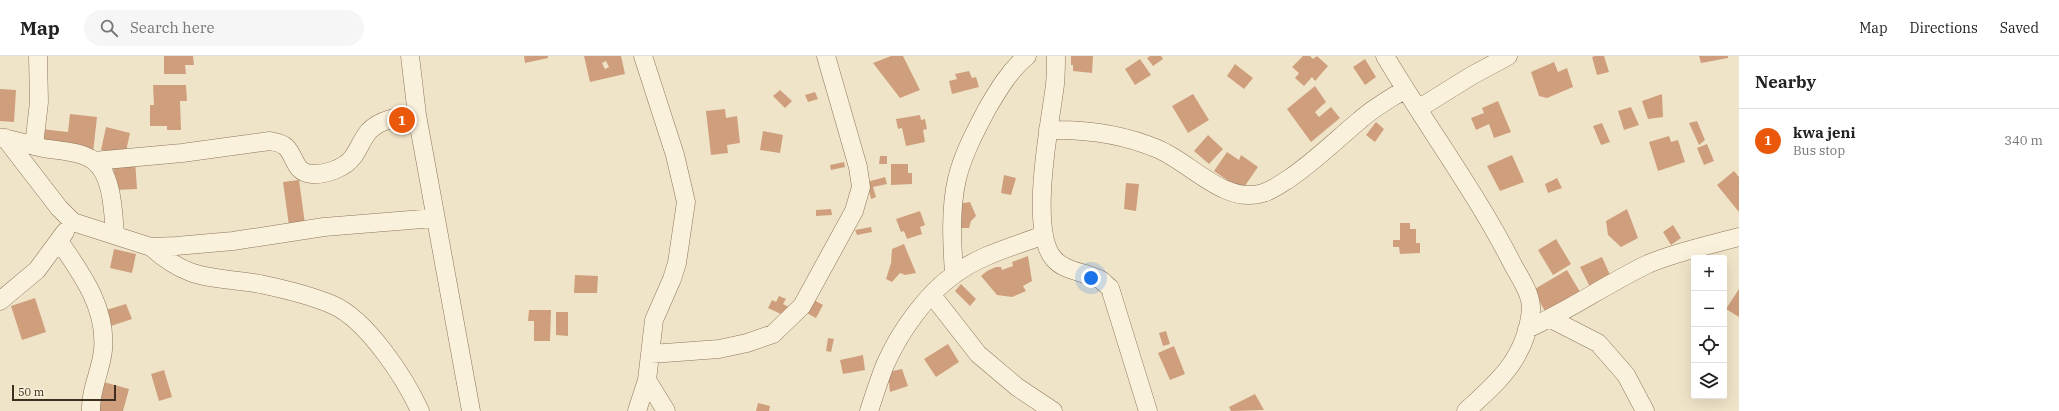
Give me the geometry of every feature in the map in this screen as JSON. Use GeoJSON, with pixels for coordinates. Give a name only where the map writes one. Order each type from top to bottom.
{"type":"FeatureCollection","features":[{"type":"Feature","properties":{"kind":"street"},"geometry":{"type":"LineString","coordinates":[[34,146],[38,102],[38,56]]}},
{"type":"Feature","properties":{"kind":"street"},"geometry":{"type":"LineString","coordinates":[[410,56],[417,115],[471,411]]}},
{"type":"Feature","properties":{"kind":"street"},"geometry":{"type":"LineString","coordinates":[[637,411],[647,380],[654,320],[677,263],[686,202],[675,155],[643,56]]}},
{"type":"Feature","properties":{"kind":"street"},"geometry":{"type":"LineString","coordinates":[[651,354],[719,349],[747,343],[773,334],[802,306],[854,212],[861,188],[858,167],[826,56]]}},
{"type":"Feature","properties":{"kind":"street"},"geometry":{"type":"LineString","coordinates":[[954,274],[953,216],[957,180],[964,157],[992,100],[1018,64],[1027,56]]}},
{"type":"Feature","properties":{"kind":"street"},"geometry":{"type":"LineString","coordinates":[[1056,56],[1055,91],[1048,130],[1042,186],[1044,235],[1049,251],[1058,263],[1102,280],[1110,288],[1148,411]]}},
{"type":"Feature","properties":{"kind":"street"},"geometry":{"type":"LineString","coordinates":[[1385,56],[1485,212],[1527,292],[1531,308],[1527,329],[1515,361],[1500,380],[1466,411]]}},
{"type":"Feature","properties":{"kind":"street"},"geometry":{"type":"LineString","coordinates":[[1418,109],[1471,76],[1508,56]]}},
{"type":"Feature","properties":{"kind":"street"},"geometry":{"type":"LineString","coordinates":[[1048,130],[1073,129],[1116,135],[1158,149],[1233,194],[1249,196],[1264,193],[1311,163],[1361,119],[1405,89]]}},
{"type":"Feature","properties":{"kind":"street"},"geometry":{"type":"LineString","coordinates":[[3,138],[76,154],[94,161],[182,153],[270,141],[278,142],[287,147],[297,167],[303,172],[320,174],[345,164],[352,158],[369,131],[379,124],[390,119],[417,115]]}},
{"type":"Feature","properties":{"kind":"street"},"geometry":{"type":"LineString","coordinates":[[3,138],[59,208],[73,222],[115,234],[151,247],[233,241],[324,227],[435,218]]}},
{"type":"Feature","properties":{"kind":"street"},"geometry":{"type":"LineString","coordinates":[[94,161],[103,173],[111,193],[115,234]]}},
{"type":"Feature","properties":{"kind":"street"},"geometry":{"type":"LineString","coordinates":[[0,301],[37,270],[73,222]]}},
{"type":"Feature","properties":{"kind":"street"},"geometry":{"type":"LineString","coordinates":[[869,411],[885,365],[909,321],[932,295],[954,274],[997,253],[1044,235]]}},
{"type":"Feature","properties":{"kind":"street"},"geometry":{"type":"LineString","coordinates":[[1527,329],[1550,319],[1650,264],[1738,238]]}},
{"type":"Feature","properties":{"kind":"street"},"geometry":{"type":"LineString","coordinates":[[59,241],[85,279],[96,302],[102,323],[103,350],[93,393],[92,411]]}},
{"type":"Feature","properties":{"kind":"street"},"geometry":{"type":"LineString","coordinates":[[151,247],[163,258],[184,270],[200,276],[259,284],[294,292],[334,305],[364,330],[384,352],[401,376],[420,411]]}},
{"type":"Feature","properties":{"kind":"street"},"geometry":{"type":"LineString","coordinates":[[932,295],[978,354],[1017,387],[1053,411]]}},
{"type":"Feature","properties":{"kind":"street"},"geometry":{"type":"LineString","coordinates":[[1550,319],[1598,343],[1626,375],[1645,411]]}},
{"type":"Feature","properties":{"kind":"street"},"geometry":{"type":"LineString","coordinates":[[647,380],[666,411]]}},
{"type":"Feature","properties":{"kind":"building"},"geometry":{"type":"Polygon","coordinates":[[[164,56],[193,56],[194,65],[185,65],[186,74],[164,74],[164,56]]]}},
{"type":"Feature","properties":{"kind":"building"},"geometry":{"type":"Polygon","coordinates":[[[524,56],[548,56],[548,58],[525,63],[524,56]]]}},
{"type":"Feature","properties":{"kind":"building"},"geometry":{"type":"Polygon","coordinates":[[[584,56],[621,56],[625,74],[590,82],[584,56]],[[606,61],[602,63],[605,69],[609,67],[606,61]]]}},
{"type":"Feature","properties":{"kind":"building"},"geometry":{"type":"Polygon","coordinates":[[[891,56],[903,56],[920,90],[900,98],[873,63],[891,56]]]}},
{"type":"Feature","properties":{"kind":"building"},"geometry":{"type":"Polygon","coordinates":[[[1071,56],[1093,56],[1092,73],[1073,71],[1071,56]]]}},
{"type":"Feature","properties":{"kind":"building"},"geometry":{"type":"Polygon","coordinates":[[[1150,56],[1161,56],[1163,59],[1153,66],[1147,58],[1150,56]]]}},
{"type":"Feature","properties":{"kind":"building"},"geometry":{"type":"Polygon","coordinates":[[[1303,56],[1310,56],[1313,59],[1317,56],[1328,66],[1315,81],[1312,77],[1304,86],[1295,78],[1299,73],[1292,67],[1303,56]]]}},
{"type":"Feature","properties":{"kind":"building"},"geometry":{"type":"Polygon","coordinates":[[[1604,56],[1609,72],[1597,75],[1592,57],[1604,56]]]}},
{"type":"Feature","properties":{"kind":"building"},"geometry":{"type":"Polygon","coordinates":[[[1699,56],[1728,56],[1728,58],[1701,63],[1699,56]]]}},
{"type":"Feature","properties":{"kind":"building"},"geometry":{"type":"Polygon","coordinates":[[[1140,59],[1151,75],[1135,85],[1125,69],[1140,59]]]}},
{"type":"Feature","properties":{"kind":"building"},"geometry":{"type":"Polygon","coordinates":[[[1365,59],[1376,77],[1365,85],[1353,67],[1365,59]]]}},
{"type":"Feature","properties":{"kind":"building"},"geometry":{"type":"Polygon","coordinates":[[[1554,62],[1558,72],[1567,68],[1573,87],[1547,98],[1539,96],[1531,72],[1554,62]]]}},
{"type":"Feature","properties":{"kind":"building"},"geometry":{"type":"Polygon","coordinates":[[[1235,64],[1253,78],[1244,89],[1227,76],[1235,64]]]}},
{"type":"Feature","properties":{"kind":"building"},"geometry":{"type":"Polygon","coordinates":[[[969,71],[972,78],[976,77],[979,87],[952,94],[949,81],[957,79],[955,74],[969,71]]]}},
{"type":"Feature","properties":{"kind":"building"},"geometry":{"type":"Polygon","coordinates":[[[153,85],[186,85],[187,101],[180,101],[181,130],[167,130],[167,126],[150,126],[150,105],[154,105],[153,85]]]}},
{"type":"Feature","properties":{"kind":"building"},"geometry":{"type":"Polygon","coordinates":[[[1315,86],[1326,102],[1315,112],[1319,117],[1331,107],[1340,118],[1311,142],[1287,109],[1315,86]]]}},
{"type":"Feature","properties":{"kind":"building"},"geometry":{"type":"Polygon","coordinates":[[[0,89],[16,90],[14,122],[0,121],[0,89]]]}},
{"type":"Feature","properties":{"kind":"building"},"geometry":{"type":"Polygon","coordinates":[[[780,90],[792,101],[785,108],[773,96],[780,90]]]}},
{"type":"Feature","properties":{"kind":"building"},"geometry":{"type":"Polygon","coordinates":[[[815,92],[818,99],[808,102],[805,95],[815,92]]]}},
{"type":"Feature","properties":{"kind":"building"},"geometry":{"type":"Polygon","coordinates":[[[1193,94],[1209,120],[1188,133],[1172,106],[1193,94]]]}},
{"type":"Feature","properties":{"kind":"building"},"geometry":{"type":"Polygon","coordinates":[[[1662,94],[1663,117],[1648,119],[1642,101],[1662,94]]]}},
{"type":"Feature","properties":{"kind":"building"},"geometry":{"type":"Polygon","coordinates":[[[1498,101],[1511,132],[1494,138],[1489,124],[1476,130],[1471,118],[1484,113],[1482,108],[1498,101]]]}},
{"type":"Feature","properties":{"kind":"building"},"geometry":{"type":"Polygon","coordinates":[[[1631,107],[1639,125],[1624,130],[1618,111],[1631,107]]]}},
{"type":"Feature","properties":{"kind":"building"},"geometry":{"type":"Polygon","coordinates":[[[725,109],[726,118],[737,116],[740,143],[727,145],[728,153],[711,155],[706,111],[725,109]]]}},
{"type":"Feature","properties":{"kind":"building"},"geometry":{"type":"Polygon","coordinates":[[[70,114],[97,117],[93,153],[39,146],[41,129],[68,132],[70,114]]]}},
{"type":"Feature","properties":{"kind":"building"},"geometry":{"type":"Polygon","coordinates":[[[920,115],[921,120],[925,119],[927,129],[923,130],[925,142],[906,146],[902,128],[898,129],[896,119],[920,115]]]}},
{"type":"Feature","properties":{"kind":"building"},"geometry":{"type":"Polygon","coordinates":[[[1697,121],[1705,140],[1699,145],[1689,123],[1697,121]]]}},
{"type":"Feature","properties":{"kind":"building"},"geometry":{"type":"Polygon","coordinates":[[[1376,122],[1384,129],[1375,142],[1366,135],[1376,122]]]}},
{"type":"Feature","properties":{"kind":"building"},"geometry":{"type":"Polygon","coordinates":[[[1602,123],[1610,142],[1601,145],[1593,126],[1602,123]]]}},
{"type":"Feature","properties":{"kind":"building"},"geometry":{"type":"Polygon","coordinates":[[[106,127],[130,133],[125,156],[101,150],[106,127]]]}},
{"type":"Feature","properties":{"kind":"building"},"geometry":{"type":"Polygon","coordinates":[[[763,131],[783,135],[780,153],[760,150],[763,131]]]}},
{"type":"Feature","properties":{"kind":"building"},"geometry":{"type":"Polygon","coordinates":[[[1208,135],[1223,149],[1209,164],[1194,151],[1208,135]]]}},
{"type":"Feature","properties":{"kind":"building"},"geometry":{"type":"Polygon","coordinates":[[[1669,136],[1671,142],[1678,140],[1685,162],[1658,171],[1649,142],[1669,136]]]}},
{"type":"Feature","properties":{"kind":"building"},"geometry":{"type":"Polygon","coordinates":[[[1707,144],[1714,161],[1704,165],[1697,148],[1707,144]]]}},
{"type":"Feature","properties":{"kind":"building"},"geometry":{"type":"Polygon","coordinates":[[[1227,152],[1239,160],[1241,155],[1258,167],[1242,190],[1214,171],[1227,152]]]}},
{"type":"Feature","properties":{"kind":"building"},"geometry":{"type":"Polygon","coordinates":[[[1512,155],[1524,182],[1500,191],[1487,166],[1512,155]]]}},
{"type":"Feature","properties":{"kind":"building"},"geometry":{"type":"Polygon","coordinates":[[[880,156],[887,156],[887,164],[879,164],[880,156]]]}},
{"type":"Feature","properties":{"kind":"building"},"geometry":{"type":"Polygon","coordinates":[[[135,160],[137,189],[115,190],[113,162],[135,160]]]}},
{"type":"Feature","properties":{"kind":"building"},"geometry":{"type":"Polygon","coordinates":[[[844,162],[845,167],[831,170],[830,165],[844,162]]]}},
{"type":"Feature","properties":{"kind":"building"},"geometry":{"type":"Polygon","coordinates":[[[891,164],[908,164],[908,173],[912,173],[912,184],[891,185],[891,164]]]}},
{"type":"Feature","properties":{"kind":"building"},"geometry":{"type":"Polygon","coordinates":[[[1734,171],[1739,177],[1739,212],[1717,185],[1734,171]]]}},
{"type":"Feature","properties":{"kind":"building"},"geometry":{"type":"Polygon","coordinates":[[[1004,175],[1016,178],[1011,195],[1001,193],[1004,175]]]}},
{"type":"Feature","properties":{"kind":"building"},"geometry":{"type":"Polygon","coordinates":[[[885,177],[887,184],[873,187],[876,197],[871,199],[867,182],[885,177]]]}},
{"type":"Feature","properties":{"kind":"building"},"geometry":{"type":"Polygon","coordinates":[[[1557,178],[1562,188],[1548,193],[1545,184],[1557,178]]]}},
{"type":"Feature","properties":{"kind":"building"},"geometry":{"type":"Polygon","coordinates":[[[299,180],[305,224],[289,226],[283,182],[299,180]]]}},
{"type":"Feature","properties":{"kind":"building"},"geometry":{"type":"Polygon","coordinates":[[[1126,183],[1139,184],[1136,211],[1124,209],[1126,183]]]}},
{"type":"Feature","properties":{"kind":"building"},"geometry":{"type":"Polygon","coordinates":[[[970,202],[976,216],[971,221],[969,228],[959,228],[956,204],[970,202]]]}},
{"type":"Feature","properties":{"kind":"building"},"geometry":{"type":"Polygon","coordinates":[[[831,209],[832,215],[816,216],[816,210],[831,209]]]}},
{"type":"Feature","properties":{"kind":"building"},"geometry":{"type":"Polygon","coordinates":[[[1627,209],[1638,238],[1621,247],[1608,235],[1606,221],[1627,209]]]}},
{"type":"Feature","properties":{"kind":"building"},"geometry":{"type":"Polygon","coordinates":[[[920,211],[925,225],[920,227],[922,234],[907,239],[904,231],[901,232],[896,219],[920,211]]]}},
{"type":"Feature","properties":{"kind":"building"},"geometry":{"type":"Polygon","coordinates":[[[1400,223],[1410,223],[1410,229],[1416,229],[1416,243],[1420,243],[1420,253],[1400,254],[1399,247],[1393,247],[1393,240],[1400,240],[1400,223]]]}},
{"type":"Feature","properties":{"kind":"building"},"geometry":{"type":"Polygon","coordinates":[[[1673,225],[1681,238],[1671,245],[1663,232],[1673,225]]]}},
{"type":"Feature","properties":{"kind":"building"},"geometry":{"type":"Polygon","coordinates":[[[871,227],[872,232],[857,235],[855,230],[871,227]]]}},
{"type":"Feature","properties":{"kind":"building"},"geometry":{"type":"Polygon","coordinates":[[[1556,239],[1571,264],[1553,275],[1538,250],[1556,239]]]}},
{"type":"Feature","properties":{"kind":"building"},"geometry":{"type":"Polygon","coordinates":[[[904,244],[916,273],[905,275],[900,273],[892,282],[886,279],[891,263],[892,249],[904,244]]]}},
{"type":"Feature","properties":{"kind":"building"},"geometry":{"type":"Polygon","coordinates":[[[114,249],[136,254],[132,273],[110,268],[114,249]]]}},
{"type":"Feature","properties":{"kind":"building"},"geometry":{"type":"Polygon","coordinates":[[[1028,256],[1032,281],[1023,286],[1026,291],[1012,297],[997,295],[981,276],[987,271],[996,267],[1001,267],[1002,270],[1013,266],[1012,262],[1028,256]]]}},
{"type":"Feature","properties":{"kind":"building"},"geometry":{"type":"Polygon","coordinates":[[[1602,257],[1611,277],[1590,287],[1580,267],[1602,257]]]}},
{"type":"Feature","properties":{"kind":"building"},"geometry":{"type":"Polygon","coordinates":[[[1567,270],[1580,292],[1546,313],[1533,290],[1567,270]]]}},
{"type":"Feature","properties":{"kind":"building"},"geometry":{"type":"Polygon","coordinates":[[[575,275],[598,276],[597,293],[574,293],[575,275]]]}},
{"type":"Feature","properties":{"kind":"building"},"geometry":{"type":"Polygon","coordinates":[[[961,284],[976,299],[970,306],[955,291],[961,284]]]}},
{"type":"Feature","properties":{"kind":"building"},"geometry":{"type":"Polygon","coordinates":[[[1739,289],[1739,317],[1727,310],[1739,289]]]}},
{"type":"Feature","properties":{"kind":"building"},"geometry":{"type":"Polygon","coordinates":[[[779,296],[786,299],[783,304],[789,307],[785,316],[768,308],[772,300],[776,302],[779,296]]]}},
{"type":"Feature","properties":{"kind":"building"},"geometry":{"type":"Polygon","coordinates":[[[35,298],[46,332],[22,340],[11,306],[35,298]]]}},
{"type":"Feature","properties":{"kind":"building"},"geometry":{"type":"Polygon","coordinates":[[[812,299],[823,305],[816,318],[805,312],[812,299]]]}},
{"type":"Feature","properties":{"kind":"building"},"geometry":{"type":"Polygon","coordinates":[[[126,304],[132,319],[111,326],[106,310],[126,304]]]}},
{"type":"Feature","properties":{"kind":"building"},"geometry":{"type":"Polygon","coordinates":[[[529,310],[551,310],[550,341],[534,341],[534,321],[528,321],[529,310]]]}},
{"type":"Feature","properties":{"kind":"building"},"geometry":{"type":"Polygon","coordinates":[[[556,312],[568,312],[568,336],[556,335],[556,312]]]}},
{"type":"Feature","properties":{"kind":"building"},"geometry":{"type":"Polygon","coordinates":[[[1166,331],[1170,344],[1163,346],[1159,333],[1166,331]]]}},
{"type":"Feature","properties":{"kind":"building"},"geometry":{"type":"Polygon","coordinates":[[[828,338],[834,339],[831,352],[826,351],[828,338]]]}},
{"type":"Feature","properties":{"kind":"building"},"geometry":{"type":"Polygon","coordinates":[[[948,344],[959,362],[936,377],[924,359],[948,344]]]}},
{"type":"Feature","properties":{"kind":"building"},"geometry":{"type":"Polygon","coordinates":[[[1174,346],[1185,374],[1170,380],[1158,353],[1174,346]]]}},
{"type":"Feature","properties":{"kind":"building"},"geometry":{"type":"Polygon","coordinates":[[[863,355],[865,370],[843,374],[840,360],[863,355]]]}},
{"type":"Feature","properties":{"kind":"building"},"geometry":{"type":"Polygon","coordinates":[[[902,369],[908,386],[890,392],[888,372],[902,369]]]}},
{"type":"Feature","properties":{"kind":"building"},"geometry":{"type":"Polygon","coordinates":[[[164,370],[172,397],[159,401],[151,374],[164,370]]]}},
{"type":"Feature","properties":{"kind":"building"},"geometry":{"type":"Polygon","coordinates":[[[104,382],[129,389],[123,411],[96,411],[104,382]]]}},
{"type":"Feature","properties":{"kind":"building"},"geometry":{"type":"Polygon","coordinates":[[[1255,394],[1264,410],[1231,411],[1229,407],[1255,394]]]}},
{"type":"Feature","properties":{"kind":"building"},"geometry":{"type":"Polygon","coordinates":[[[758,403],[770,406],[769,411],[756,411],[758,403]]]}},
{"type":"Feature","properties":{"kind":"place","name":"kwa jeni"},"geometry":{"type":"Point","coordinates":[402,120]}}]}
